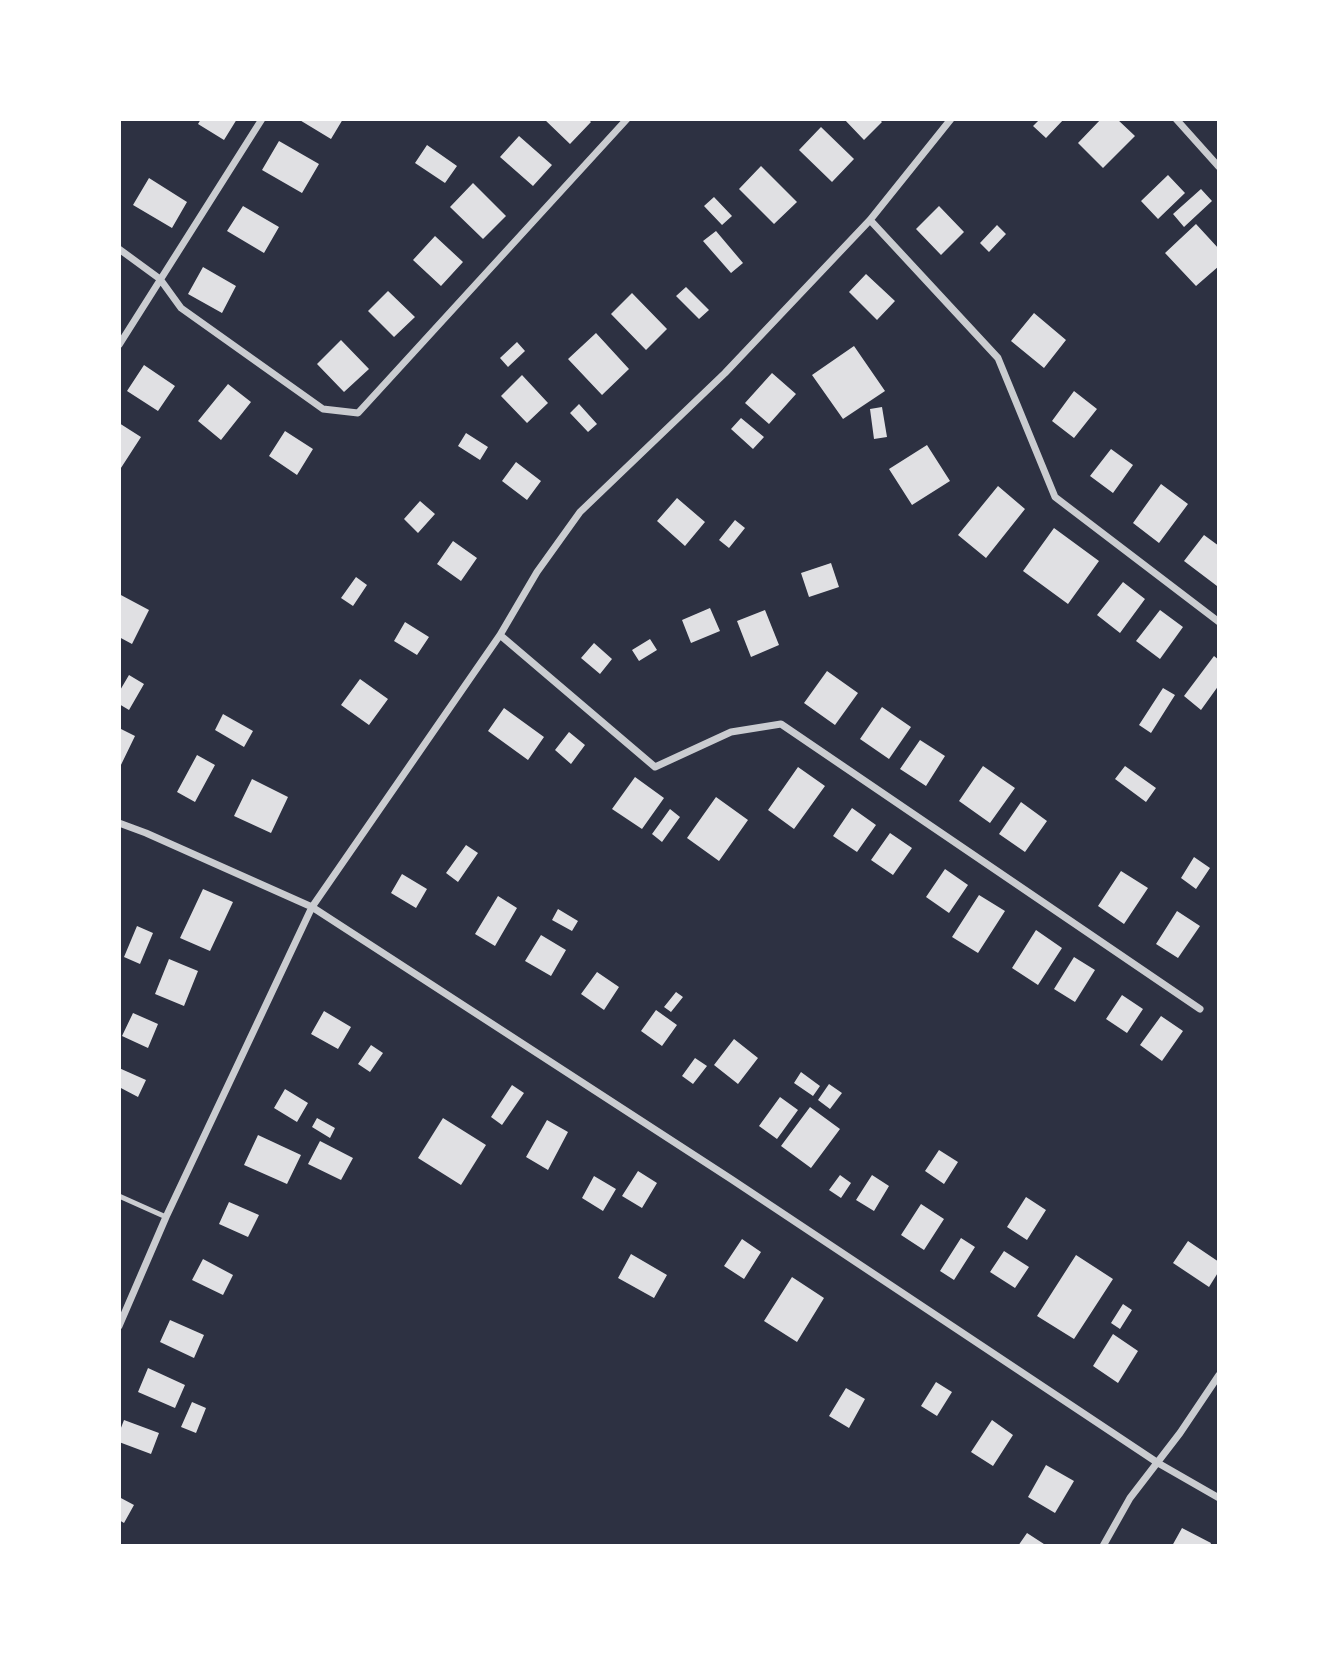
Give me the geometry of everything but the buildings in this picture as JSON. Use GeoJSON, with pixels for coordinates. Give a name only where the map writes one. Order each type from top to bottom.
{"type":"FeatureCollection","features":[{"type":"Feature","properties":{"kind":"street"},"geometry":{"type":"LineString","coordinates":[[119,345],[262,119]]}},
{"type":"Feature","properties":{"kind":"street"},"geometry":{"type":"LineString","coordinates":[[119,248],[160,279],[181,308],[323,409],[358,413],[627,119]]}},
{"type":"Feature","properties":{"kind":"street"},"geometry":{"type":"LineString","coordinates":[[119,1326],[166,1217],[312,907],[500,635],[537,572],[580,512],[724,373],[870,220],[951,119]]}},
{"type":"Feature","properties":{"kind":"street"},"geometry":{"type":"LineString","coordinates":[[1176,119],[1219,167]]}},
{"type":"Feature","properties":{"kind":"street"},"geometry":{"type":"LineString","coordinates":[[870,220],[998,358],[1055,497],[1219,622]]}},
{"type":"Feature","properties":{"kind":"street"},"geometry":{"type":"LineString","coordinates":[[500,635],[654,766],[731,732],[781,724],[1199,1009]]}},
{"type":"Feature","properties":{"kind":"street"},"geometry":{"type":"LineString","coordinates":[[119,823],[312,907],[731,1179],[1158,1463],[1219,1498]]}},
{"type":"Feature","properties":{"kind":"street"},"geometry":{"type":"LineString","coordinates":[[1103,1546],[1130,1499],[1219,1375]]}},
{"type":"Feature","properties":{"kind":"lane"},"geometry":{"type":"LineString","coordinates":[[119,1196],[166,1217]]}}]}
